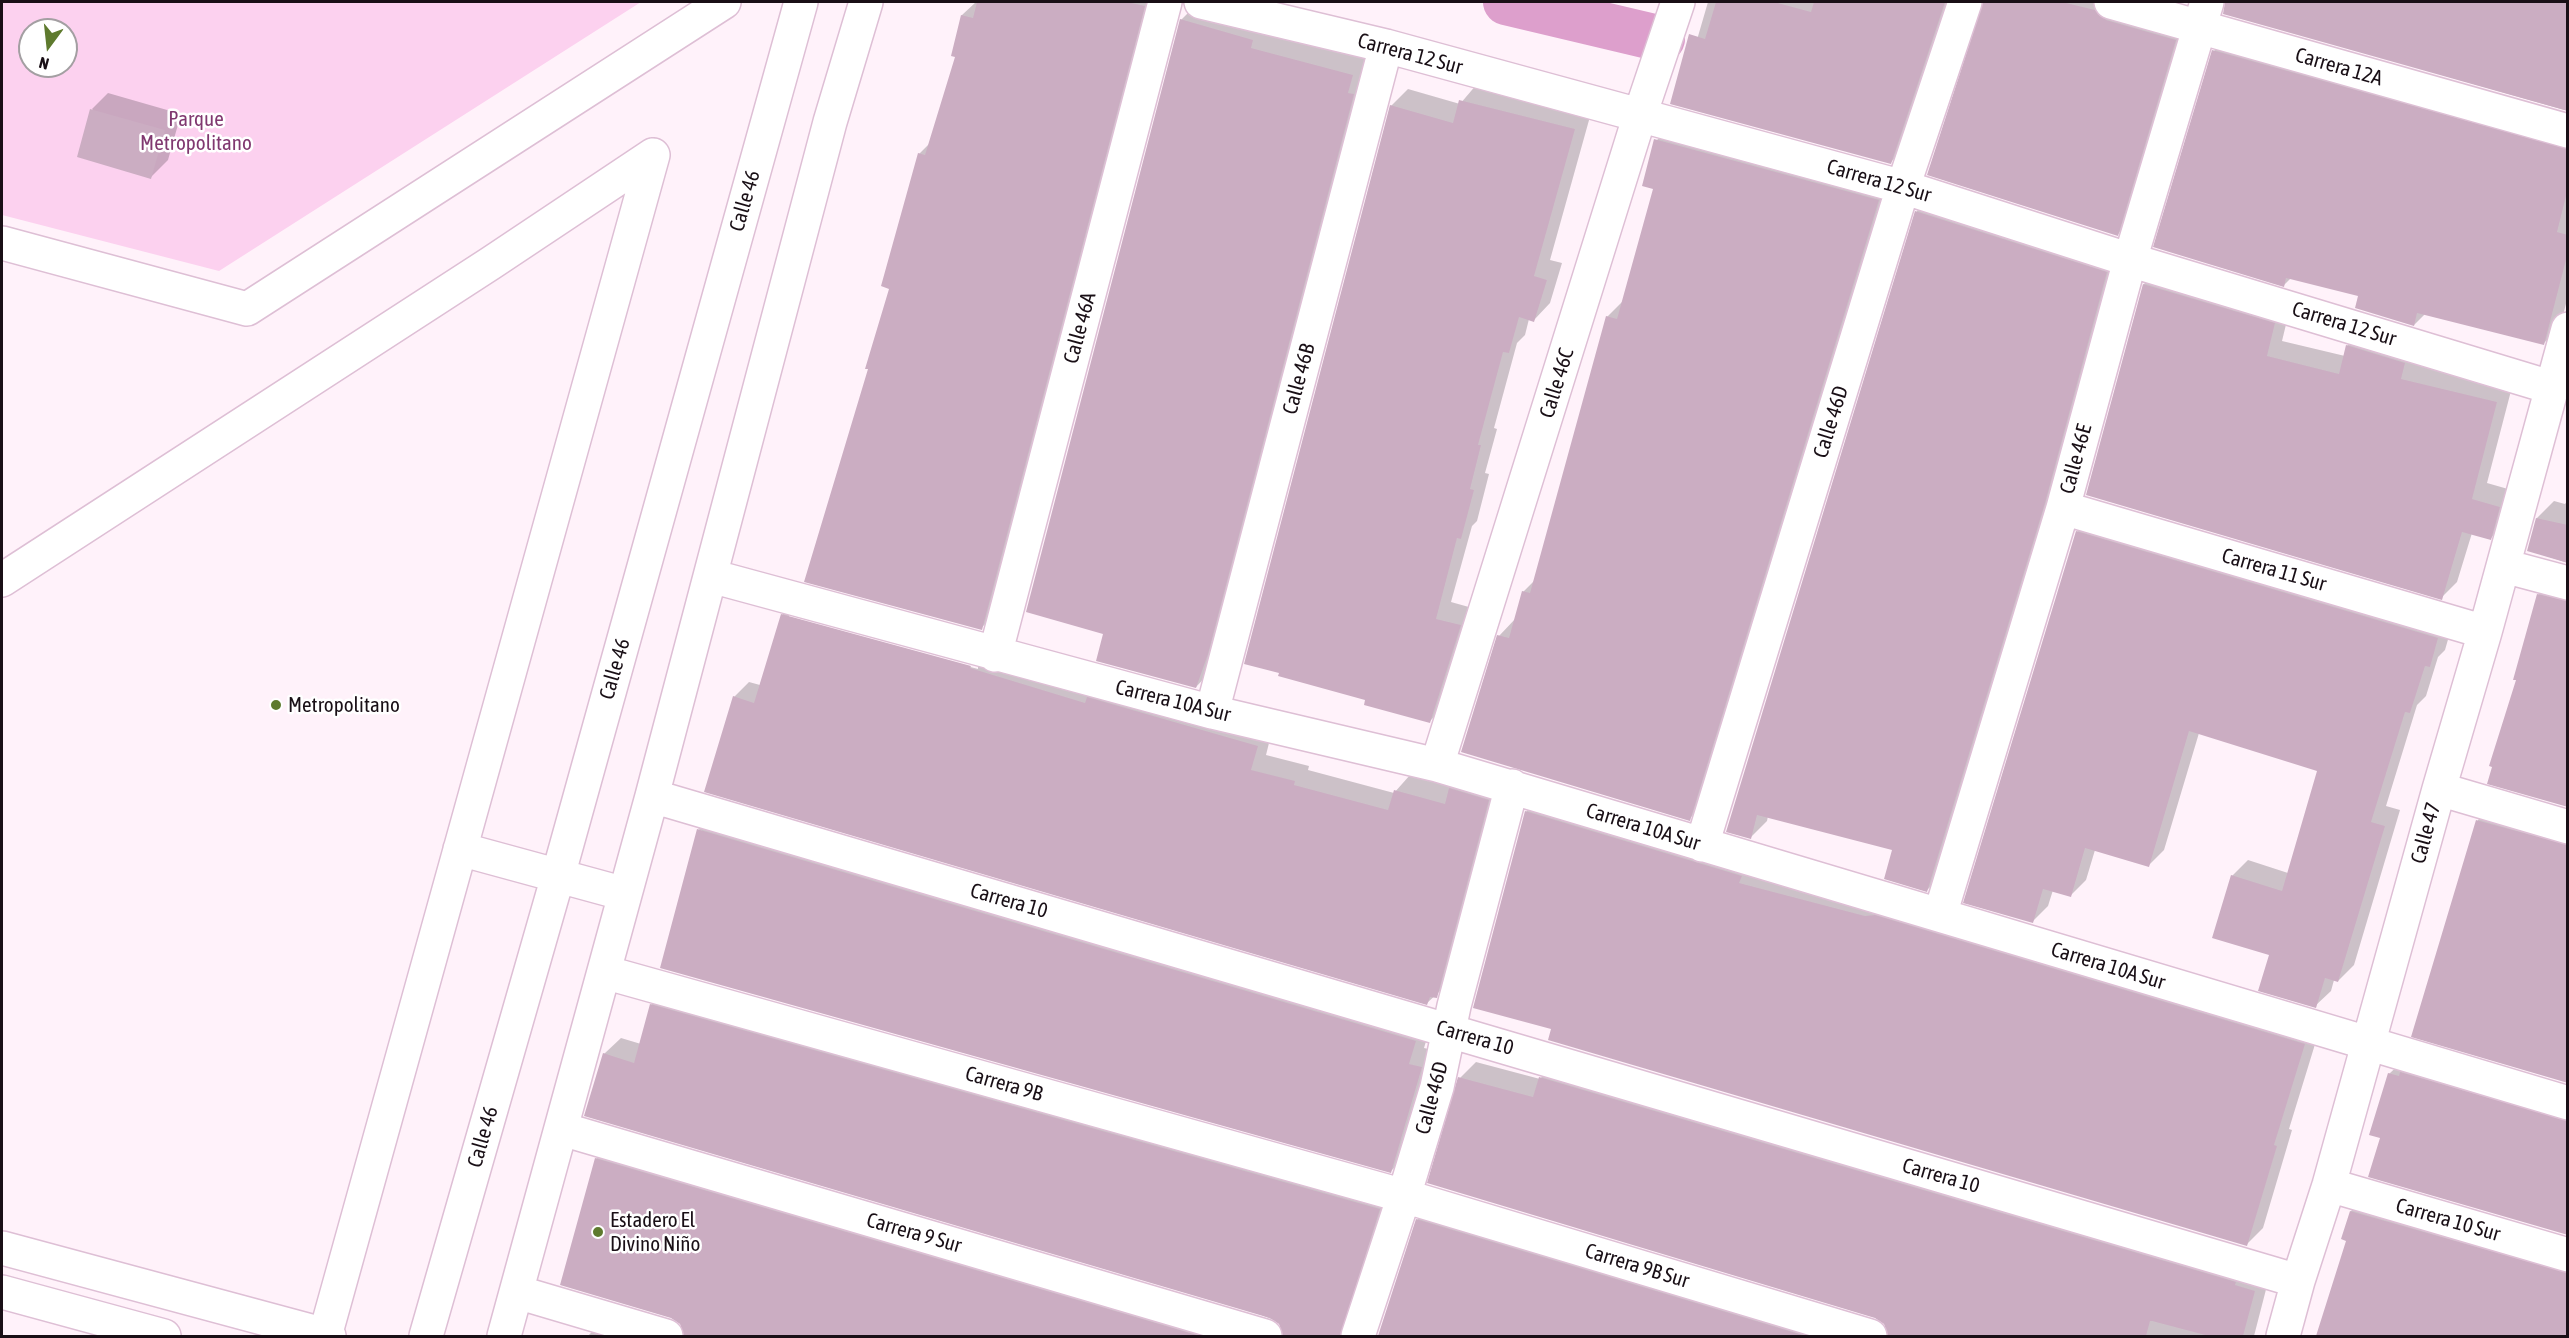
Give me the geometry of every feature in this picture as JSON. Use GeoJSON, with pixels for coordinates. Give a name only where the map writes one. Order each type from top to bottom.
{"type":"FeatureCollection","features":[{"type":"Feature","properties":{"kind":"street"},"geometry":{"type":"LineString","coordinates":[[2,243],[247,309],[724,2]]}},
{"type":"Feature","properties":{"kind":"street","name":"Calle 46"},"geometry":{"type":"LineString","coordinates":[[426,1336],[558,876],[801,2]]}},
{"type":"Feature","properties":{"kind":"street"},"geometry":{"type":"LineString","coordinates":[[504,1336],[652,796],[830,122],[866,2]]}},
{"type":"Feature","properties":{"kind":"street","name":"Calle 46A"},"geometry":{"type":"LineString","coordinates":[[995,655],[1165,2]]}},
{"type":"Feature","properties":{"kind":"street","name":"Carrera 12 Sur"},"geometry":{"type":"LineString","coordinates":[[1201,2],[1386,46],[1903,187],[2130,260],[2550,387]]}},
{"type":"Feature","properties":{"kind":"street","name":"Calle 46C"},"geometry":{"type":"LineString","coordinates":[[1437,765],[1640,115],[1678,2]]}},
{"type":"Feature","properties":{"kind":"street","name":"Calle 46D"},"geometry":{"type":"LineString","coordinates":[[1702,845],[1903,187],[1965,2]]}},
{"type":"Feature","properties":{"kind":"street","name":"Carrera 12A"},"geometry":{"type":"LineString","coordinates":[[2111,2],[2203,14],[2568,131]]}},
{"type":"Feature","properties":{"kind":"street","name":"Calle 46E"},"geometry":{"type":"LineString","coordinates":[[1940,915],[2063,508],[2130,260],[2203,14]]}},
{"type":"Feature","properties":{"kind":"street","name":"Calle 46B"},"geometry":{"type":"LineString","coordinates":[[1212,712],[1386,46]]}},
{"type":"Feature","properties":{"kind":"street"},"geometry":{"type":"LineString","coordinates":[[2,580],[471,276],[653,155],[326,1336],[2,1248]]}},
{"type":"Feature","properties":{"kind":"street","name":"Calle 47"},"geometry":{"type":"LineString","coordinates":[[2283,1336],[2369,1044],[2439,789],[2504,566],[2550,387],[2568,329]]}},
{"type":"Feature","properties":{"kind":"street","name":"Carrera 11 Sur"},"geometry":{"type":"LineString","coordinates":[[2063,508],[2485,632]]}},
{"type":"Feature","properties":{"kind":"street"},"geometry":{"type":"LineString","coordinates":[[2504,566],[2568,584]]}},
{"type":"Feature","properties":{"kind":"street","name":"Carrera 10A Sur"},"geometry":{"type":"LineString","coordinates":[[711,576],[995,655],[1212,712],[1437,765],[1512,786],[1702,845],[2568,1103]]}},
{"type":"Feature","properties":{"kind":"street","name":"Calle 46D"},"geometry":{"type":"LineString","coordinates":[[1358,1336],[1437,1087],[1454,1006],[1512,786]]}},
{"type":"Feature","properties":{"kind":"street"},"geometry":{"type":"LineString","coordinates":[[2439,789],[2568,827]]}},
{"type":"Feature","properties":{"kind":"street","name":"Carrera 10"},"geometry":{"type":"LineString","coordinates":[[652,796],[2298,1281]]}},
{"type":"Feature","properties":{"kind":"street"},"geometry":{"type":"LineString","coordinates":[[460,849],[625,894]]}},
{"type":"Feature","properties":{"kind":"street","name":"Carrera 9B"},"geometry":{"type":"LineString","coordinates":[[604,972],[1404,1196]]}},
{"type":"Feature","properties":{"kind":"street","name":"Carrera 9 Sur"},"geometry":{"type":"LineString","coordinates":[[562,1129],[1265,1336]]}},
{"type":"Feature","properties":{"kind":"street","name":"Carrera 10 Sur"},"geometry":{"type":"LineString","coordinates":[[2329,1185],[2568,1255]]}},
{"type":"Feature","properties":{"kind":"street","name":"Carrera 9B Sur"},"geometry":{"type":"LineString","coordinates":[[1404,1196],[1870,1336]]}},
{"type":"Feature","properties":{"kind":"street"},"geometry":{"type":"LineString","coordinates":[[2,1292],[164,1336]]}},
{"type":"Feature","properties":{"kind":"street"},"geometry":{"type":"LineString","coordinates":[[517,1292],[666,1336]]}},
{"type":"Feature","properties":{"kind":"green space","name":"Parque Metropolitano"},"geometry":{"type":"Polygon","coordinates":[[[2,2],[641,2],[219,271],[2,215],[2,2]]]}},
{"type":"Feature","properties":{"kind":"building"},"geometry":{"type":"Polygon","coordinates":[[[977,2],[1127,2],[1145,6],[982,630],[804,582],[868,369],[865,369],[889,289],[881,286],[918,153],[925,155],[955,57],[951,56],[961,15],[973,18],[977,2]]]}},
{"type":"Feature","properties":{"kind":"building"},"geometry":{"type":"Polygon","coordinates":[[[1716,2],[1774,2],[1811,12],[1814,2],[1945,2],[1891,164],[1670,104],[1689,34],[1705,39],[1716,2]]]}},
{"type":"Feature","properties":{"kind":"building"},"geometry":{"type":"Polygon","coordinates":[[[1983,2],[2062,2],[2095,10],[2106,20],[2176,40],[2118,236],[1927,175],[1983,2]]]}},
{"type":"Feature","properties":{"kind":"building"},"geometry":{"type":"Polygon","coordinates":[[[2225,2],[2568,2],[2568,111],[2223,14],[2225,2]]]}},
{"type":"Feature","properties":{"kind":"building"},"geometry":{"type":"Polygon","coordinates":[[[1180,19],[1253,40],[1251,48],[1353,75],[1348,93],[1354,94],[1208,654],[1196,688],[1096,661],[1103,634],[1026,612],[1180,19]]]}},
{"type":"Feature","properties":{"kind":"building"},"geometry":{"type":"Polygon","coordinates":[[[2212,50],[2568,149],[2568,188],[2557,232],[2568,235],[2568,252],[2544,345],[2417,313],[2414,326],[2355,308],[2358,296],[2286,278],[2284,287],[2153,247],[2212,50]]]}},
{"type":"Feature","properties":{"kind":"building"},"geometry":{"type":"Polygon","coordinates":[[[1459,100],[1575,129],[1534,276],[1547,280],[1534,322],[1519,317],[1509,353],[1503,352],[1478,445],[1481,445],[1470,489],[1474,490],[1461,539],[1457,538],[1436,619],[1461,625],[1430,723],[1364,705],[1365,700],[1278,676],[1279,673],[1244,664],[1390,105],[1453,123],[1459,100]]]}},
{"type":"Feature","properties":{"kind":"building"},"geometry":{"type":"Polygon","coordinates":[[[90,109],[165,130],[151,179],[77,157],[90,109]]]}},
{"type":"Feature","properties":{"kind":"building"},"geometry":{"type":"Polygon","coordinates":[[[1654,139],[1879,200],[1690,821],[1461,752],[1497,635],[1509,638],[1522,591],[1530,593],[1606,316],[1617,319],[1653,189],[1642,186],[1654,139]]]}},
{"type":"Feature","properties":{"kind":"building"},"geometry":{"type":"Polygon","coordinates":[[[1915,211],[2107,272],[2045,503],[1927,892],[1884,879],[1892,850],[1757,815],[1751,839],[1726,832],[1915,211]]]}},
{"type":"Feature","properties":{"kind":"building"},"geometry":{"type":"Polygon","coordinates":[[[2143,284],[2275,323],[2267,356],[2339,374],[2346,345],[2405,363],[2401,379],[2497,402],[2472,499],[2500,507],[2491,540],[2462,532],[2442,600],[2086,495],[2143,284]]]}},
{"type":"Feature","properties":{"kind":"building"},"geometry":{"type":"Polygon","coordinates":[[[2536,518],[2568,525],[2568,563],[2527,551],[2536,518]]]}},
{"type":"Feature","properties":{"kind":"building"},"geometry":{"type":"Polygon","coordinates":[[[2076,531],[2438,638],[2430,667],[2425,666],[2410,713],[2405,712],[2371,822],[2385,826],[2338,982],[2325,978],[2316,1008],[2258,991],[2269,955],[2212,938],[2231,875],[2282,891],[2317,771],[2189,731],[2149,867],[2085,848],[2071,897],[2043,889],[2033,923],[1963,903],[2076,531]]]}},
{"type":"Feature","properties":{"kind":"building"},"geometry":{"type":"Polygon","coordinates":[[[2537,594],[2568,601],[2568,807],[2487,784],[2492,767],[2489,766],[2516,680],[2513,680],[2537,594]]]}},
{"type":"Feature","properties":{"kind":"building"},"geometry":{"type":"Polygon","coordinates":[[[781,614],[971,666],[970,668],[1085,703],[1087,697],[1258,746],[1251,770],[1295,781],[1294,785],[1388,810],[1394,790],[1445,804],[1449,788],[1489,800],[1437,998],[1430,997],[1427,1005],[704,792],[733,696],[754,703],[781,614]]]}},
{"type":"Feature","properties":{"kind":"building"},"geometry":{"type":"Polygon","coordinates":[[[1525,811],[1742,876],[1739,883],[1865,916],[1875,915],[2305,1044],[2274,1145],[2277,1146],[2247,1246],[1548,1040],[1551,1029],[1473,1008],[1525,811]]]}},
{"type":"Feature","properties":{"kind":"building"},"geometry":{"type":"Polygon","coordinates":[[[2476,820],[2568,845],[2568,1083],[2411,1037],[2476,820]]]}},
{"type":"Feature","properties":{"kind":"building"},"geometry":{"type":"Polygon","coordinates":[[[697,829],[1416,1041],[1409,1064],[1422,1067],[1391,1173],[660,968],[697,829]]]}},
{"type":"Feature","properties":{"kind":"building"},"geometry":{"type":"Polygon","coordinates":[[[650,1004],[1380,1209],[1340,1336],[1283,1336],[1279,1324],[1270,1318],[584,1116],[603,1053],[634,1063],[650,1004]]]}},
{"type":"Feature","properties":{"kind":"building"},"geometry":{"type":"Polygon","coordinates":[[[2400,1072],[2568,1121],[2568,1235],[2368,1177],[2380,1138],[2369,1135],[2388,1073],[2399,1076],[2400,1072]]]}},
{"type":"Feature","properties":{"kind":"building"},"geometry":{"type":"Polygon","coordinates":[[[1458,1077],[1533,1097],[1539,1077],[2236,1282],[2235,1285],[2255,1291],[2243,1336],[2209,1336],[2150,1321],[2146,1336],[1888,1336],[1884,1324],[1875,1318],[1427,1183],[1458,1077]]]}},
{"type":"Feature","properties":{"kind":"building"},"geometry":{"type":"Polygon","coordinates":[[[595,1158],[1200,1336],[684,1336],[680,1324],[671,1318],[560,1285],[595,1158]]]}},
{"type":"Feature","properties":{"kind":"building"},"geometry":{"type":"Polygon","coordinates":[[[2350,1211],[2568,1273],[2568,1336],[2316,1336],[2346,1241],[2341,1239],[2350,1211]]]}},
{"type":"Feature","properties":{"kind":"building"},"geometry":{"type":"Polygon","coordinates":[[[1416,1219],[1806,1336],[1378,1336],[1416,1219]]]}},
{"type":"Feature","properties":{"kind":"waterway"},"geometry":{"type":"LineString","coordinates":[[1506,2],[1662,39]]}},
{"type":"Feature","properties":{"kind":"place","name":"Metropolitano"},"geometry":{"type":"Point","coordinates":[276,705]}},
{"type":"Feature","properties":{"kind":"place","name":"Estadero El Divino Niño"},"geometry":{"type":"Point","coordinates":[598,1232]}}]}
